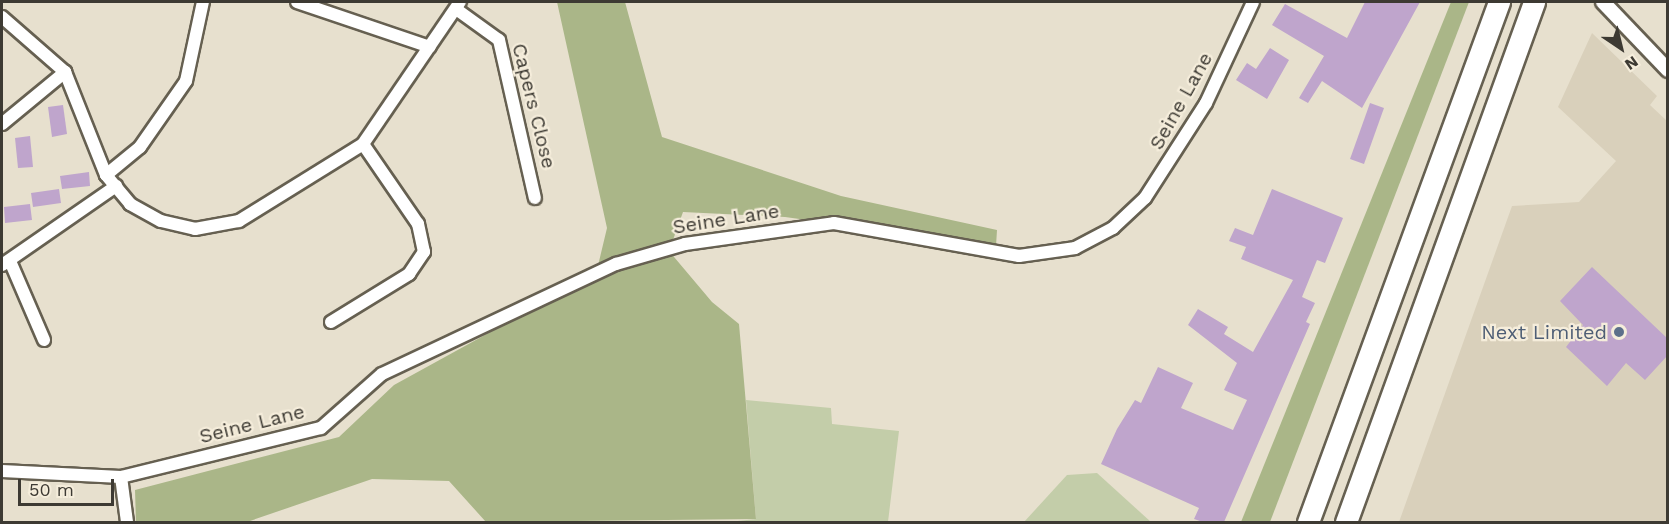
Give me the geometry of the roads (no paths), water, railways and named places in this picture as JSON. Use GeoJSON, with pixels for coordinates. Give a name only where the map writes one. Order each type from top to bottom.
{"type":"FeatureCollection","features":[{"type":"Feature","properties":{"kind":"highway"},"geometry":{"type":"LineString","coordinates":[[1308,522],[1500,2]]}},
{"type":"Feature","properties":{"kind":"highway"},"geometry":{"type":"LineString","coordinates":[[1346,522],[1534,2]]}},
{"type":"Feature","properties":{"kind":"street"},"geometry":{"type":"LineString","coordinates":[[106,175],[140,147],[186,81],[203,2]]}},
{"type":"Feature","properties":{"kind":"street"},"geometry":{"type":"LineString","coordinates":[[297,2],[430,47]]}},
{"type":"Feature","properties":{"kind":"street","name":"Seine Lane"},"geometry":{"type":"LineString","coordinates":[[2,471],[121,477],[321,428],[382,374],[625,261],[664,249],[834,223],[1019,256],[1075,248],[1113,228],[1145,198],[1206,103],[1253,2]]}},
{"type":"Feature","properties":{"kind":"street"},"geometry":{"type":"LineString","coordinates":[[1603,2],[1668,70]]}},
{"type":"Feature","properties":{"kind":"street"},"geometry":{"type":"LineString","coordinates":[[2,17],[65,72],[106,175],[130,204],[161,221],[195,230],[239,221],[363,144],[458,5]]}},
{"type":"Feature","properties":{"kind":"street","name":"Capers Close"},"geometry":{"type":"LineString","coordinates":[[458,5],[499,40],[535,198]]}},
{"type":"Feature","properties":{"kind":"street"},"geometry":{"type":"LineString","coordinates":[[2,124],[65,72]]}},
{"type":"Feature","properties":{"kind":"street"},"geometry":{"type":"LineString","coordinates":[[331,322],[409,274],[424,252],[418,224],[363,144]]}},
{"type":"Feature","properties":{"kind":"street"},"geometry":{"type":"LineString","coordinates":[[44,340],[6,263],[116,186]]}},
{"type":"Feature","properties":{"kind":"street"},"geometry":{"type":"LineString","coordinates":[[121,477],[127,522]]}},
{"type":"Feature","properties":{"kind":"place","name":"Next Limited"},"geometry":{"type":"Point","coordinates":[1619,332]}}]}
